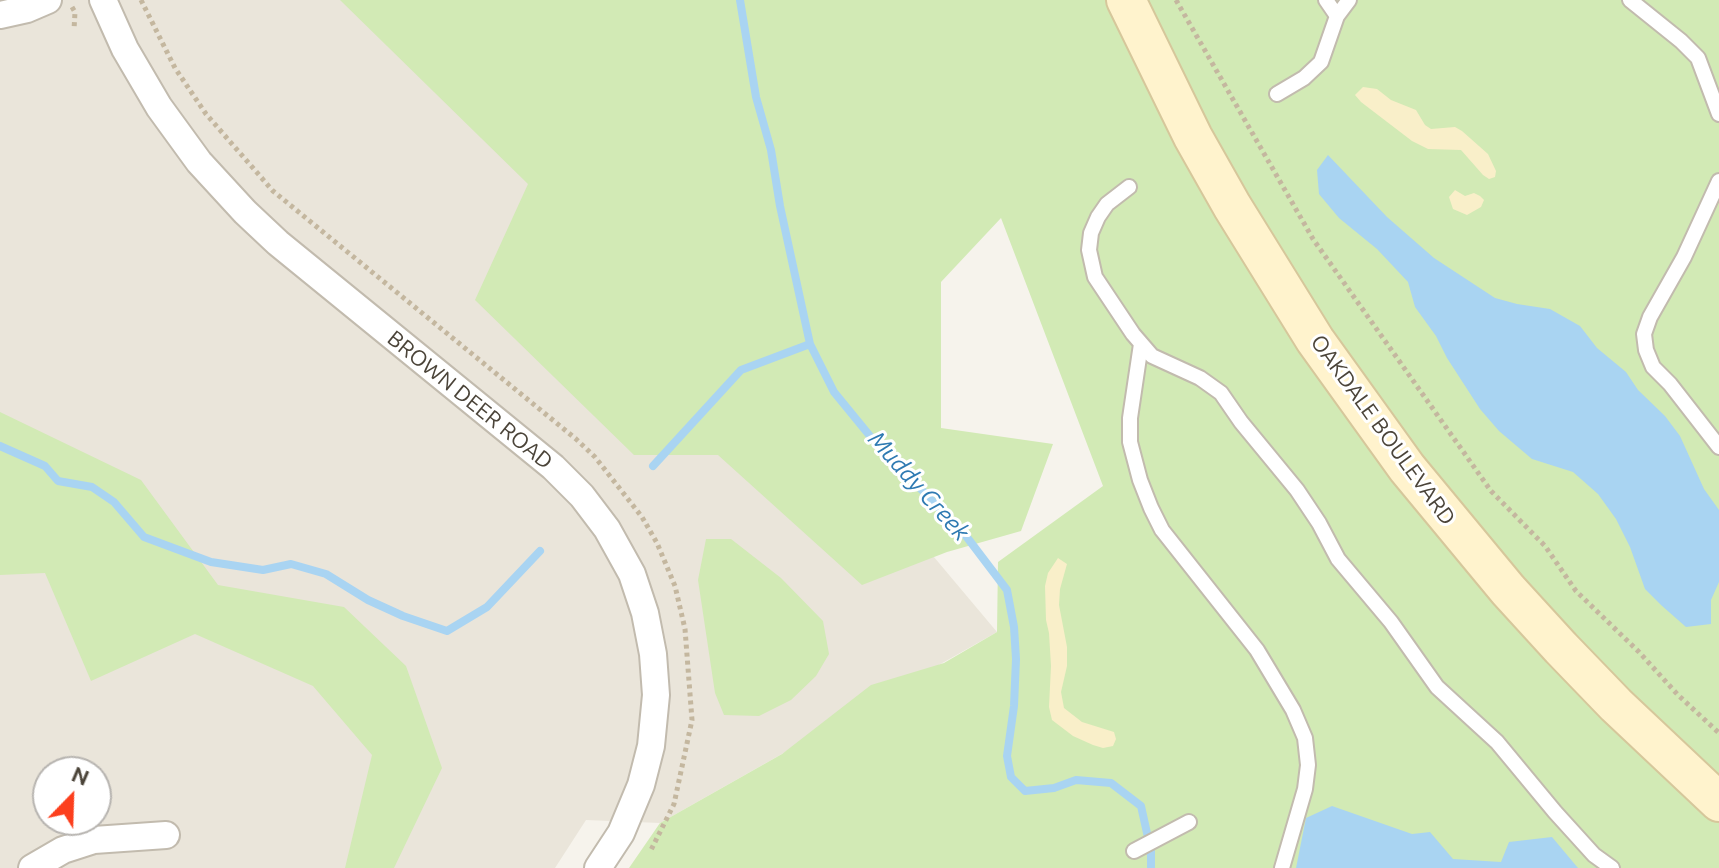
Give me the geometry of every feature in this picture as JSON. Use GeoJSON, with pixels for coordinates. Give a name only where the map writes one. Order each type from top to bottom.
{"type":"FeatureCollection","features":[{"type":"Feature","properties":{"kind":"main road","name":"OAKDALE BOULEVARD"},"geometry":{"type":"LineString","coordinates":[[1126,0],[1172,95],[1232,206],[1315,340],[1379,430],[1457,530],[1561,648],[1638,727],[1719,802]]}},
{"type":"Feature","properties":{"kind":"street"},"geometry":{"type":"LineString","coordinates":[[0,15],[48,0]]}},
{"type":"Feature","properties":{"kind":"street","name":"BROWN DEER ROAD"},"geometry":{"type":"LineString","coordinates":[[103,0],[125,49],[159,107],[199,162],[245,212],[289,252],[553,467],[582,496],[607,529],[632,574],[645,613],[653,654],[656,695],[651,746],[641,785],[621,833],[601,867]]}},
{"type":"Feature","properties":{"kind":"street"},"geometry":{"type":"LineString","coordinates":[[32,868],[63,850],[94,840],[166,835]]}},
{"type":"Feature","properties":{"kind":"lane"},"geometry":{"type":"LineString","coordinates":[[1326,0],[1337,16]]}},
{"type":"Feature","properties":{"kind":"lane"},"geometry":{"type":"LineString","coordinates":[[1277,94],[1304,78],[1321,62],[1337,16],[1349,0]]}},
{"type":"Feature","properties":{"kind":"lane"},"geometry":{"type":"LineString","coordinates":[[1630,0],[1698,58],[1719,114]]}},
{"type":"Feature","properties":{"kind":"lane"},"geometry":{"type":"LineString","coordinates":[[1719,181],[1644,334],[1653,367],[1719,447]]}},
{"type":"Feature","properties":{"kind":"lane"},"geometry":{"type":"LineString","coordinates":[[1129,187],[1107,204],[1098,217],[1091,233],[1089,250],[1095,277],[1141,344],[1152,356],[1200,378],[1221,393],[1297,490],[1338,559],[1391,622],[1437,687],[1497,742],[1594,855],[1612,868]]}},
{"type":"Feature","properties":{"kind":"lane"},"geometry":{"type":"LineString","coordinates":[[1141,344],[1130,418],[1130,442],[1151,508],[1162,530],[1257,650],[1293,710],[1305,738],[1308,765],[1305,789],[1282,868]]}},
{"type":"Feature","properties":{"kind":"lane"},"geometry":{"type":"LineString","coordinates":[[1134,851],[1189,822]]}},
{"type":"Feature","properties":{"kind":"path"},"geometry":{"type":"LineString","coordinates":[[69,0],[75,12],[74,30]]}},
{"type":"Feature","properties":{"kind":"path"},"geometry":{"type":"LineString","coordinates":[[1176,0],[1313,239],[1482,480],[1545,546],[1576,591],[1719,733]]}},
{"type":"Feature","properties":{"kind":"shaded area"},"geometry":{"type":"Polygon","coordinates":[[[0,0],[696,0],[713,294],[997,632],[660,823],[586,820],[555,868],[0,868],[0,0]]]}},
{"type":"Feature","properties":{"kind":"green space"},"geometry":{"type":"Polygon","coordinates":[[[340,0],[1719,0],[1719,868],[629,868],[660,823],[782,754],[871,685],[944,663],[997,632],[998,562],[1103,486],[1001,218],[941,282],[941,428],[1053,444],[1021,531],[947,552],[862,585],[718,455],[634,455],[475,300],[528,184],[340,0]]]}},
{"type":"Feature","properties":{"kind":"green space"},"geometry":{"type":"Polygon","coordinates":[[[0,412],[141,480],[218,585],[344,607],[406,666],[442,768],[394,868],[345,868],[372,755],[313,686],[195,634],[91,681],[45,573],[0,575],[0,412]]]}},
{"type":"Feature","properties":{"kind":"green space"},"geometry":{"type":"Polygon","coordinates":[[[706,539],[731,539],[781,578],[823,621],[829,654],[816,676],[791,700],[759,716],[724,715],[715,693],[698,580],[706,539]]]}},
{"type":"Feature","properties":{"kind":"sand"},"geometry":{"type":"Polygon","coordinates":[[[1363,87],[1377,89],[1391,100],[1416,110],[1431,129],[1455,127],[1462,131],[1488,154],[1496,171],[1495,177],[1489,179],[1483,175],[1461,150],[1428,149],[1412,141],[1361,102],[1355,95],[1363,87]]]}},
{"type":"Feature","properties":{"kind":"sand"},"geometry":{"type":"Polygon","coordinates":[[[1455,190],[1465,196],[1474,193],[1480,196],[1484,200],[1481,207],[1467,215],[1453,209],[1449,197],[1455,190]]]}},
{"type":"Feature","properties":{"kind":"sand"},"geometry":{"type":"Polygon","coordinates":[[[1058,558],[1067,564],[1059,605],[1067,647],[1067,666],[1061,692],[1064,708],[1082,722],[1114,732],[1116,739],[1113,746],[1103,748],[1093,745],[1073,736],[1052,720],[1045,586],[1048,573],[1058,558]]]}},
{"type":"Feature","properties":{"kind":"water"},"geometry":{"type":"Polygon","coordinates":[[[1328,155],[1387,217],[1434,258],[1495,298],[1550,309],[1580,326],[1597,348],[1626,372],[1638,390],[1665,416],[1680,436],[1704,489],[1719,510],[1719,582],[1711,600],[1711,624],[1686,627],[1661,605],[1645,589],[1630,547],[1616,519],[1598,494],[1573,472],[1532,459],[1499,431],[1480,409],[1415,307],[1408,282],[1377,249],[1339,218],[1319,194],[1317,170],[1328,155]]]}},
{"type":"Feature","properties":{"kind":"water"},"geometry":{"type":"Polygon","coordinates":[[[1332,806],[1412,834],[1430,832],[1453,859],[1501,862],[1509,842],[1552,837],[1578,868],[1296,868],[1306,818],[1332,806]]]}},
{"type":"Feature","properties":{"kind":"waterway","name":"Muddy Creek"},"geometry":{"type":"LineString","coordinates":[[740,0],[756,97],[771,150],[810,344],[834,392],[870,436],[966,536],[1007,590],[1016,659],[1007,756],[1011,777],[1025,791],[1054,788],[1076,780],[1111,783],[1141,806],[1151,851],[1151,868]]}},
{"type":"Feature","properties":{"kind":"waterway"},"geometry":{"type":"LineString","coordinates":[[653,466],[741,370],[810,344]]}},
{"type":"Feature","properties":{"kind":"waterway"},"geometry":{"type":"LineString","coordinates":[[0,446],[45,466],[58,481],[92,487],[114,502],[144,537],[211,562],[263,570],[291,564],[326,574],[368,600],[447,631],[487,607],[540,551]]}}]}
